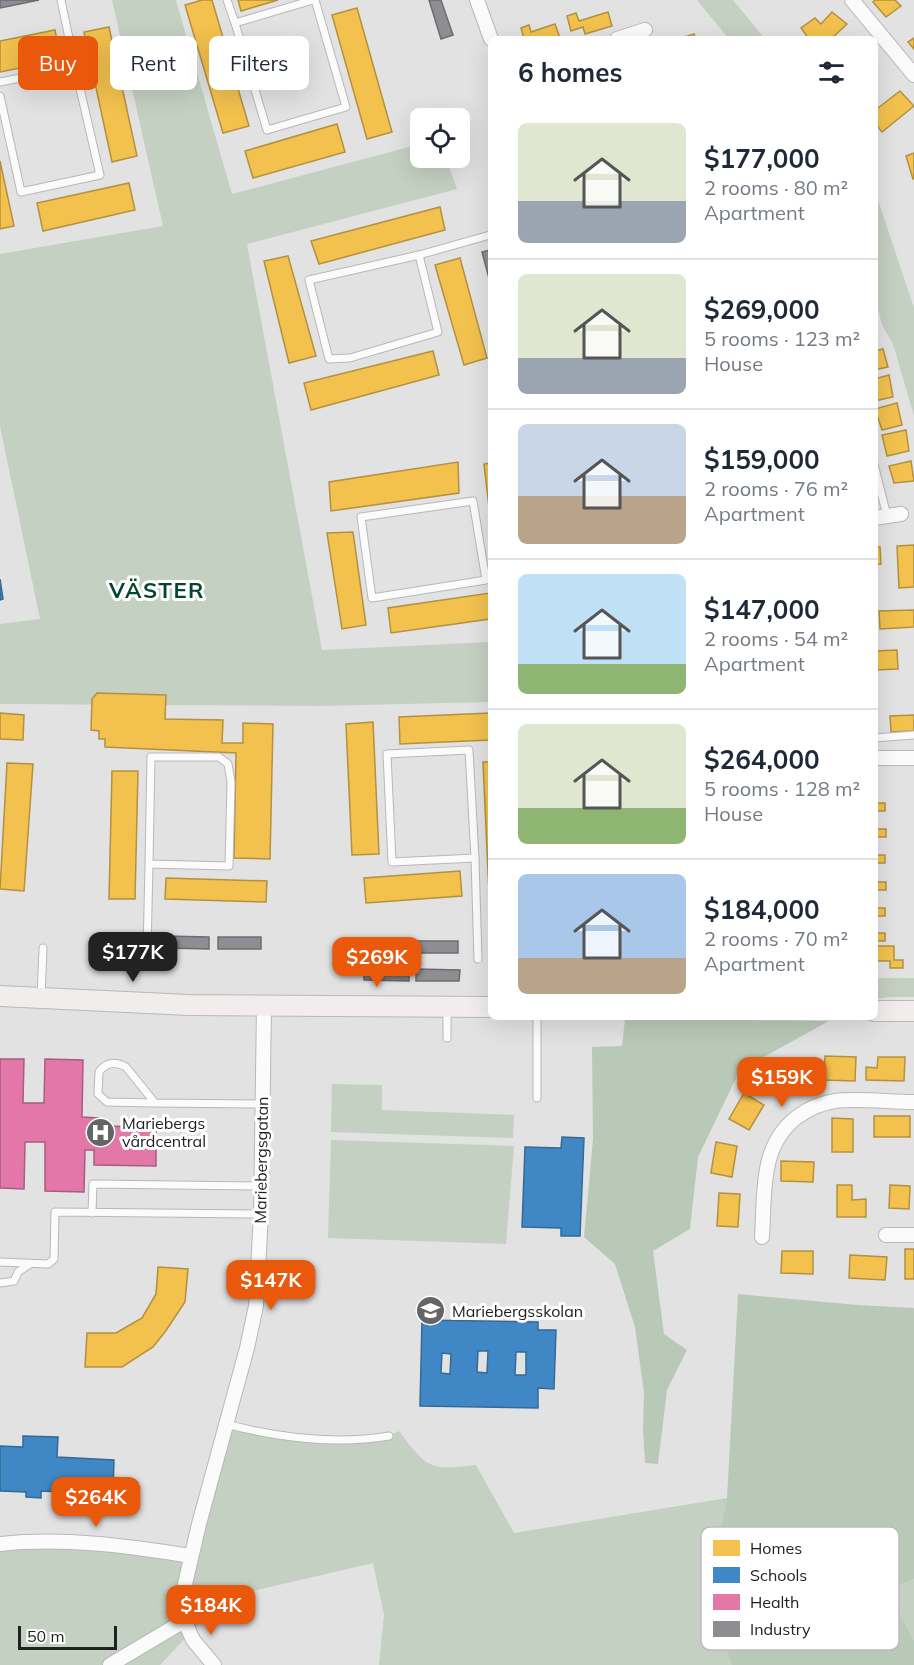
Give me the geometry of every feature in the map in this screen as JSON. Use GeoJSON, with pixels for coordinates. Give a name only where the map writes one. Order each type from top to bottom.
{"type":"FeatureCollection","features":[{"type":"Feature","properties":{"kind":"street"},"geometry":{"type":"LineString","coordinates":[[477,0],[490,36]]}},
{"type":"Feature","properties":{"kind":"street"},"geometry":{"type":"LineString","coordinates":[[852,0],[914,75]]}},
{"type":"Feature","properties":{"kind":"street"},"geometry":{"type":"LineString","coordinates":[[626,36],[645,30]]}},
{"type":"Feature","properties":{"kind":"street"},"geometry":{"type":"LineString","coordinates":[[881,517],[901,514]]}},
{"type":"Feature","properties":{"kind":"street"},"geometry":{"type":"LineString","coordinates":[[878,758],[914,758]]}},
{"type":"Feature","properties":{"kind":"street"},"geometry":{"type":"LineString","coordinates":[[0,996],[264,1006],[488,1007]]}},
{"type":"Feature","properties":{"kind":"street","name":"Mariebergsgatan"},"geometry":{"type":"LineString","coordinates":[[214,1665],[194,1640],[184,1621],[182,1597],[247,1348],[256,1305],[261,1214],[264,1006]]}},
{"type":"Feature","properties":{"kind":"street"},"geometry":{"type":"LineString","coordinates":[[878,1011],[914,1011]]}},
{"type":"Feature","properties":{"kind":"street"},"geometry":{"type":"LineString","coordinates":[[762,1237],[768,1158],[773,1145],[789,1123],[809,1109],[835,1101],[914,1102]]}},
{"type":"Feature","properties":{"kind":"street"},"geometry":{"type":"LineString","coordinates":[[886,1235],[914,1235]]}},
{"type":"Feature","properties":{"kind":"street"},"geometry":{"type":"LineString","coordinates":[[0,1544],[88,1543],[191,1556]]}},
{"type":"Feature","properties":{"kind":"street"},"geometry":{"type":"LineString","coordinates":[[110,1665],[184,1621]]}},
{"type":"Feature","properties":{"kind":"lane"},"geometry":{"type":"LineString","coordinates":[[62,0],[69,36]]}},
{"type":"Feature","properties":{"kind":"lane"},"geometry":{"type":"LineString","coordinates":[[227,0],[267,130],[346,107],[314,0],[235,23]]}},
{"type":"Feature","properties":{"kind":"lane"},"geometry":{"type":"LineString","coordinates":[[0,82],[18,78]]}},
{"type":"Feature","properties":{"kind":"lane"},"geometry":{"type":"LineString","coordinates":[[0,96],[21,192],[100,175],[80,90]]}},
{"type":"Feature","properties":{"kind":"lane"},"geometry":{"type":"LineString","coordinates":[[419,255],[438,332],[350,358],[329,359],[309,280],[488,237]]}},
{"type":"Feature","properties":{"kind":"lane"},"geometry":{"type":"LineString","coordinates":[[878,494],[881,517]]}},
{"type":"Feature","properties":{"kind":"lane"},"geometry":{"type":"LineString","coordinates":[[473,501],[488,580],[372,597],[361,517],[473,501]]}},
{"type":"Feature","properties":{"kind":"lane"},"geometry":{"type":"LineString","coordinates":[[878,738],[914,735]]}},
{"type":"Feature","properties":{"kind":"lane"},"geometry":{"type":"LineString","coordinates":[[475,858],[392,862],[387,754],[469,750],[475,858],[478,959]]}},
{"type":"Feature","properties":{"kind":"lane"},"geometry":{"type":"LineString","coordinates":[[147,953],[151,758],[219,757],[228,764],[231,782],[229,866],[149,864]]}},
{"type":"Feature","properties":{"kind":"lane"},"geometry":{"type":"LineString","coordinates":[[41,999],[43,948]]}},
{"type":"Feature","properties":{"kind":"lane"},"geometry":{"type":"LineString","coordinates":[[447,1006],[447,1038]]}},
{"type":"Feature","properties":{"kind":"lane"},"geometry":{"type":"LineString","coordinates":[[537,1020],[537,1098]]}},
{"type":"Feature","properties":{"kind":"lane"},"geometry":{"type":"LineString","coordinates":[[155,1103],[126,1067],[119,1063],[106,1064],[99,1072],[98,1094],[107,1102],[155,1103],[262,1104]]}},
{"type":"Feature","properties":{"kind":"lane"},"geometry":{"type":"LineString","coordinates":[[92,1213],[93,1184],[261,1186]]}},
{"type":"Feature","properties":{"kind":"lane"},"geometry":{"type":"LineString","coordinates":[[0,1262],[48,1264],[54,1259],[55,1212],[261,1214]]}},
{"type":"Feature","properties":{"kind":"lane"},"geometry":{"type":"LineString","coordinates":[[0,1282],[14,1281],[18,1272],[30,1264]]}},
{"type":"Feature","properties":{"kind":"lane"},"geometry":{"type":"LineString","coordinates":[[226,1424],[301,1439],[362,1441],[389,1436]]}},
{"type":"Feature","properties":{"kind":"green space"},"geometry":{"type":"Polygon","coordinates":[[[112,0],[176,0],[186,36],[120,36],[112,0]]]}},
{"type":"Feature","properties":{"kind":"green space"},"geometry":{"type":"Polygon","coordinates":[[[697,0],[733,0],[763,36],[727,36],[697,0]]]}},
{"type":"Feature","properties":{"kind":"green space"},"geometry":{"type":"Polygon","coordinates":[[[197,73],[232,194],[410,147],[410,168],[450,168],[457,189],[247,244],[322,650],[488,642],[488,702],[319,706],[0,704],[0,624],[40,619],[0,426],[0,254],[163,226],[132,90],[197,90],[197,73]]]}},
{"type":"Feature","properties":{"kind":"green space"},"geometry":{"type":"Polygon","coordinates":[[[878,200],[914,308],[914,416],[893,344],[882,325],[878,309],[878,200]]]}},
{"type":"Feature","properties":{"kind":"green space"},"geometry":{"type":"Polygon","coordinates":[[[878,978],[914,978],[914,997],[878,999],[878,978]]]}},
{"type":"Feature","properties":{"kind":"green space"},"geometry":{"type":"Polygon","coordinates":[[[625,1020],[829,1021],[740,1070],[698,1157],[690,1229],[653,1251],[664,1334],[687,1350],[667,1390],[658,1464],[645,1463],[644,1393],[635,1327],[615,1264],[584,1237],[593,1139],[592,1047],[622,1046],[625,1020]]]}},
{"type":"Feature","properties":{"kind":"green space"},"geometry":{"type":"Polygon","coordinates":[[[332,1084],[382,1085],[382,1110],[514,1115],[513,1138],[331,1132],[332,1084]]]}},
{"type":"Feature","properties":{"kind":"green space"},"geometry":{"type":"Polygon","coordinates":[[[331,1140],[514,1146],[506,1244],[328,1238],[331,1140]]]}},
{"type":"Feature","properties":{"kind":"green space"},"geometry":{"type":"Polygon","coordinates":[[[738,1294],[914,1308],[914,1579],[899,1585],[899,1527],[721,1527],[727,1498],[738,1294]]]}},
{"type":"Feature","properties":{"kind":"green space"},"geometry":{"type":"Polygon","coordinates":[[[223,1427],[301,1439],[389,1436],[399,1431],[416,1453],[430,1464],[438,1467],[476,1465],[514,1533],[727,1498],[721,1527],[701,1527],[701,1650],[727,1650],[733,1665],[379,1665],[384,1615],[373,1563],[206,1602],[207,1615],[160,1665],[0,1665],[0,1550],[71,1548],[189,1560],[223,1427]]]}},
{"type":"Feature","properties":{"kind":"green space"},"geometry":{"type":"Polygon","coordinates":[[[914,1579],[914,1640],[899,1613],[899,1585],[914,1579]]]}},
{"type":"Feature","properties":{"kind":"green space"},"geometry":{"type":"Polygon","coordinates":[[[899,1613],[914,1640],[914,1665],[732,1665],[727,1650],[899,1650],[899,1613]]]}},
{"type":"Feature","properties":{"kind":"building: Homes"},"geometry":{"type":"Polygon","coordinates":[[[202,0],[212,0],[223,36],[209,36],[209,86],[197,45],[197,36],[194,36],[185,5],[202,0]]]}},
{"type":"Feature","properties":{"kind":"building: Homes"},"geometry":{"type":"Polygon","coordinates":[[[238,0],[278,0],[241,11],[238,0]]]}},
{"type":"Feature","properties":{"kind":"building: Homes"},"geometry":{"type":"Polygon","coordinates":[[[875,0],[895,0],[901,6],[886,17],[873,2],[875,0]]]}},
{"type":"Feature","properties":{"kind":"building: Homes"},"geometry":{"type":"Polygon","coordinates":[[[357,8],[392,132],[367,139],[332,15],[357,8]]]}},
{"type":"Feature","properties":{"kind":"building: Homes"},"geometry":{"type":"Polygon","coordinates":[[[608,12],[612,26],[585,34],[583,27],[571,31],[567,16],[576,13],[579,21],[608,12]]]}},
{"type":"Feature","properties":{"kind":"building: Homes"},"geometry":{"type":"Polygon","coordinates":[[[832,12],[847,24],[834,36],[807,36],[801,28],[815,18],[821,24],[832,12]]]}},
{"type":"Feature","properties":{"kind":"building: Homes"},"geometry":{"type":"Polygon","coordinates":[[[555,24],[559,36],[523,36],[521,28],[529,25],[531,32],[555,24]]]}},
{"type":"Feature","properties":{"kind":"building: Homes"},"geometry":{"type":"Polygon","coordinates":[[[109,27],[111,36],[110,90],[123,90],[137,156],[112,162],[96,90],[98,36],[85,36],[84,32],[109,27]]]}},
{"type":"Feature","properties":{"kind":"building: Homes"},"geometry":{"type":"Polygon","coordinates":[[[55,30],[56,36],[25,36],[55,30]]]}},
{"type":"Feature","properties":{"kind":"building: Homes"},"geometry":{"type":"Polygon","coordinates":[[[18,37],[18,68],[0,72],[0,41],[18,37]]]}},
{"type":"Feature","properties":{"kind":"building: Homes"},"geometry":{"type":"Polygon","coordinates":[[[914,38],[914,49],[908,42],[914,38]]]}},
{"type":"Feature","properties":{"kind":"building: Homes"},"geometry":{"type":"Polygon","coordinates":[[[210,90],[238,90],[249,126],[223,133],[210,90]]]}},
{"type":"Feature","properties":{"kind":"building: Homes"},"geometry":{"type":"Polygon","coordinates":[[[900,91],[914,106],[882,132],[878,127],[878,108],[900,91]]]}},
{"type":"Feature","properties":{"kind":"building: Homes"},"geometry":{"type":"Polygon","coordinates":[[[337,124],[345,152],[253,178],[245,151],[337,124]]]}},
{"type":"Feature","properties":{"kind":"building: Homes"},"geometry":{"type":"Polygon","coordinates":[[[914,153],[914,178],[913,179],[906,156],[914,153]]]}},
{"type":"Feature","properties":{"kind":"building: Homes"},"geometry":{"type":"Polygon","coordinates":[[[0,161],[14,226],[0,229],[0,161]]]}},
{"type":"Feature","properties":{"kind":"building: Homes"},"geometry":{"type":"Polygon","coordinates":[[[129,183],[135,210],[43,231],[37,203],[129,183]]]}},
{"type":"Feature","properties":{"kind":"building: Homes"},"geometry":{"type":"Polygon","coordinates":[[[440,207],[445,230],[319,264],[311,241],[440,207]]]}},
{"type":"Feature","properties":{"kind":"building: Homes"},"geometry":{"type":"Polygon","coordinates":[[[288,256],[316,356],[289,363],[264,261],[288,256]]]}},
{"type":"Feature","properties":{"kind":"building: Homes"},"geometry":{"type":"Polygon","coordinates":[[[460,258],[487,358],[464,365],[435,265],[460,258]]]}},
{"type":"Feature","properties":{"kind":"building: Homes"},"geometry":{"type":"Polygon","coordinates":[[[883,349],[888,367],[878,369],[878,350],[883,349]]]}},
{"type":"Feature","properties":{"kind":"building: Homes"},"geometry":{"type":"Polygon","coordinates":[[[433,351],[439,375],[311,410],[304,383],[433,351]]]}},
{"type":"Feature","properties":{"kind":"building: Homes"},"geometry":{"type":"Polygon","coordinates":[[[889,375],[893,397],[878,400],[878,378],[889,375]]]}},
{"type":"Feature","properties":{"kind":"building: Homes"},"geometry":{"type":"Polygon","coordinates":[[[897,403],[902,425],[882,430],[878,408],[897,403]]]}},
{"type":"Feature","properties":{"kind":"building: Homes"},"geometry":{"type":"Polygon","coordinates":[[[906,430],[909,451],[887,456],[882,435],[906,430]]]}},
{"type":"Feature","properties":{"kind":"building: Homes"},"geometry":{"type":"Polygon","coordinates":[[[911,461],[914,481],[894,483],[889,466],[911,461]]]}},
{"type":"Feature","properties":{"kind":"building: Homes"},"geometry":{"type":"Polygon","coordinates":[[[458,462],[459,493],[331,511],[329,482],[458,462]]]}},
{"type":"Feature","properties":{"kind":"building: Homes"},"geometry":{"type":"Polygon","coordinates":[[[488,463],[488,499],[484,464],[488,463]]]}},
{"type":"Feature","properties":{"kind":"building: Homes"},"geometry":{"type":"Polygon","coordinates":[[[353,532],[366,625],[342,629],[327,533],[353,532]]]}},
{"type":"Feature","properties":{"kind":"building: Homes"},"geometry":{"type":"Polygon","coordinates":[[[914,545],[914,587],[899,588],[897,546],[914,545]]]}},
{"type":"Feature","properties":{"kind":"building: Homes"},"geometry":{"type":"Polygon","coordinates":[[[878,547],[880,547],[881,564],[878,564],[878,547]]]}},
{"type":"Feature","properties":{"kind":"building: Homes"},"geometry":{"type":"Polygon","coordinates":[[[488,593],[488,619],[391,633],[388,608],[488,593]]]}},
{"type":"Feature","properties":{"kind":"building: Homes"},"geometry":{"type":"Polygon","coordinates":[[[914,610],[914,627],[880,629],[879,611],[914,610]]]}},
{"type":"Feature","properties":{"kind":"building: Homes"},"geometry":{"type":"Polygon","coordinates":[[[897,650],[898,669],[878,670],[878,651],[897,650]]]}},
{"type":"Feature","properties":{"kind":"building: Homes"},"geometry":{"type":"Polygon","coordinates":[[[97,693],[166,695],[165,719],[223,720],[222,743],[243,743],[243,723],[273,724],[270,859],[234,858],[236,753],[105,747],[105,739],[99,739],[99,731],[91,730],[92,699],[97,693]]]}},
{"type":"Feature","properties":{"kind":"building: Homes"},"geometry":{"type":"Polygon","coordinates":[[[0,713],[24,715],[23,740],[0,739],[0,713]]]}},
{"type":"Feature","properties":{"kind":"building: Homes"},"geometry":{"type":"Polygon","coordinates":[[[488,713],[488,740],[400,744],[399,717],[488,713]]]}},
{"type":"Feature","properties":{"kind":"building: Homes"},"geometry":{"type":"Polygon","coordinates":[[[914,715],[914,731],[891,732],[890,716],[914,715]]]}},
{"type":"Feature","properties":{"kind":"building: Homes"},"geometry":{"type":"Polygon","coordinates":[[[373,722],[379,854],[352,855],[346,724],[373,722]]]}},
{"type":"Feature","properties":{"kind":"building: Homes"},"geometry":{"type":"Polygon","coordinates":[[[483,762],[488,762],[488,871],[483,762]]]}},
{"type":"Feature","properties":{"kind":"building: Homes"},"geometry":{"type":"Polygon","coordinates":[[[7,763],[33,764],[24,891],[0,889],[7,763]]]}},
{"type":"Feature","properties":{"kind":"building: Homes"},"geometry":{"type":"Polygon","coordinates":[[[112,771],[138,771],[135,899],[109,899],[112,771]]]}},
{"type":"Feature","properties":{"kind":"building: Homes"},"geometry":{"type":"Polygon","coordinates":[[[878,803],[885,803],[885,811],[878,811],[878,803]]]}},
{"type":"Feature","properties":{"kind":"building: Homes"},"geometry":{"type":"Polygon","coordinates":[[[878,829],[886,829],[886,837],[878,837],[878,829]]]}},
{"type":"Feature","properties":{"kind":"building: Homes"},"geometry":{"type":"Polygon","coordinates":[[[878,855],[885,855],[885,863],[878,863],[878,855]]]}},
{"type":"Feature","properties":{"kind":"building: Homes"},"geometry":{"type":"Polygon","coordinates":[[[460,871],[462,896],[366,903],[364,878],[460,871]]]}},
{"type":"Feature","properties":{"kind":"building: Homes"},"geometry":{"type":"Polygon","coordinates":[[[166,878],[267,881],[266,902],[165,899],[166,878]]]}},
{"type":"Feature","properties":{"kind":"building: Homes"},"geometry":{"type":"Polygon","coordinates":[[[878,882],[886,882],[886,890],[878,890],[878,882]]]}},
{"type":"Feature","properties":{"kind":"building: Homes"},"geometry":{"type":"Polygon","coordinates":[[[878,908],[885,908],[885,916],[878,916],[878,908]]]}},
{"type":"Feature","properties":{"kind":"building: Homes"},"geometry":{"type":"Polygon","coordinates":[[[878,933],[885,933],[885,941],[878,941],[878,933]]]}},
{"type":"Feature","properties":{"kind":"building: Homes"},"geometry":{"type":"Polygon","coordinates":[[[878,946],[894,946],[894,960],[903,960],[903,968],[890,968],[890,961],[878,961],[878,946]]]}},
{"type":"Feature","properties":{"kind":"building: Homes"},"geometry":{"type":"Polygon","coordinates":[[[825,1056],[856,1057],[855,1081],[824,1080],[825,1056]]]}},
{"type":"Feature","properties":{"kind":"building: Homes"},"geometry":{"type":"Polygon","coordinates":[[[878,1057],[905,1057],[904,1081],[866,1080],[866,1067],[877,1068],[878,1057]]]}},
{"type":"Feature","properties":{"kind":"building: Homes"},"geometry":{"type":"Polygon","coordinates":[[[790,1070],[801,1088],[780,1101],[769,1084],[790,1070]]]}},
{"type":"Feature","properties":{"kind":"building: Homes"},"geometry":{"type":"Polygon","coordinates":[[[744,1093],[764,1105],[749,1130],[729,1119],[744,1093]]]}},
{"type":"Feature","properties":{"kind":"building: Homes"},"geometry":{"type":"Polygon","coordinates":[[[874,1116],[910,1116],[910,1137],[874,1137],[874,1116]]]}},
{"type":"Feature","properties":{"kind":"building: Homes"},"geometry":{"type":"Polygon","coordinates":[[[832,1118],[853,1119],[853,1152],[832,1152],[832,1118]]]}},
{"type":"Feature","properties":{"kind":"building: Homes"},"geometry":{"type":"Polygon","coordinates":[[[716,1142],[737,1146],[732,1177],[711,1173],[716,1142]]]}},
{"type":"Feature","properties":{"kind":"building: Homes"},"geometry":{"type":"Polygon","coordinates":[[[781,1161],[814,1162],[813,1182],[781,1181],[781,1161]]]}},
{"type":"Feature","properties":{"kind":"building: Homes"},"geometry":{"type":"Polygon","coordinates":[[[837,1185],[852,1185],[852,1200],[866,1199],[866,1217],[837,1217],[837,1185]]]}},
{"type":"Feature","properties":{"kind":"building: Homes"},"geometry":{"type":"Polygon","coordinates":[[[890,1185],[910,1186],[909,1209],[889,1208],[890,1185]]]}},
{"type":"Feature","properties":{"kind":"building: Homes"},"geometry":{"type":"Polygon","coordinates":[[[719,1193],[740,1194],[738,1227],[717,1226],[719,1193]]]}},
{"type":"Feature","properties":{"kind":"building: Homes"},"geometry":{"type":"Polygon","coordinates":[[[905,1249],[914,1249],[914,1279],[905,1279],[905,1249]]]}},
{"type":"Feature","properties":{"kind":"building: Homes"},"geometry":{"type":"Polygon","coordinates":[[[782,1251],[813,1251],[813,1274],[781,1273],[782,1251]]]}},
{"type":"Feature","properties":{"kind":"building: Homes"},"geometry":{"type":"Polygon","coordinates":[[[850,1255],[887,1257],[885,1280],[849,1278],[850,1255]]]}},
{"type":"Feature","properties":{"kind":"building: Homes"},"geometry":{"type":"Polygon","coordinates":[[[158,1267],[188,1269],[185,1302],[165,1332],[153,1347],[122,1367],[85,1367],[87,1333],[116,1333],[142,1318],[156,1294],[158,1267]]]}},
{"type":"Feature","properties":{"kind":"building: Schools"},"geometry":{"type":"Polygon","coordinates":[[[0,579],[3,599],[0,600],[0,579]]]}},
{"type":"Feature","properties":{"kind":"building: Schools"},"geometry":{"type":"Polygon","coordinates":[[[562,1137],[584,1138],[580,1236],[561,1236],[561,1228],[522,1227],[525,1147],[561,1148],[562,1137]]]}},
{"type":"Feature","properties":{"kind":"building: Schools"},"geometry":{"type":"Polygon","coordinates":[[[422,1320],[538,1322],[538,1330],[556,1330],[554,1389],[538,1388],[538,1408],[420,1406],[422,1320]],[[478,1351],[477,1372],[487,1373],[488,1351],[478,1351]],[[516,1352],[515,1375],[526,1375],[526,1352],[516,1352]],[[442,1353],[441,1373],[450,1374],[451,1354],[442,1353]]]}},
{"type":"Feature","properties":{"kind":"building: Schools"},"geometry":{"type":"Polygon","coordinates":[[[23,1436],[58,1437],[57,1457],[114,1460],[113,1494],[41,1491],[41,1498],[26,1497],[26,1492],[0,1491],[0,1446],[23,1447],[23,1436]]]}},
{"type":"Feature","properties":{"kind":"building: Health"},"geometry":{"type":"Polygon","coordinates":[[[0,1059],[24,1059],[23,1103],[44,1103],[45,1059],[83,1060],[82,1117],[98,1118],[98,1126],[156,1127],[156,1166],[94,1165],[94,1150],[85,1150],[84,1192],[45,1191],[45,1142],[25,1142],[24,1189],[0,1188],[0,1059]]]}},
{"type":"Feature","properties":{"kind":"building: Industry"},"geometry":{"type":"Polygon","coordinates":[[[0,0],[39,0],[0,8],[0,0]]]}},
{"type":"Feature","properties":{"kind":"building: Industry"},"geometry":{"type":"Polygon","coordinates":[[[429,0],[441,0],[453,35],[441,39],[429,0]]]}},
{"type":"Feature","properties":{"kind":"building: Industry"},"geometry":{"type":"Polygon","coordinates":[[[488,250],[488,274],[482,252],[488,250]]]}},
{"type":"Feature","properties":{"kind":"building: Industry"},"geometry":{"type":"Polygon","coordinates":[[[164,936],[209,937],[209,949],[164,948],[164,936]]]}},
{"type":"Feature","properties":{"kind":"building: Industry"},"geometry":{"type":"Polygon","coordinates":[[[218,937],[261,937],[261,949],[218,949],[218,937]]]}},
{"type":"Feature","properties":{"kind":"building: Industry"},"geometry":{"type":"Polygon","coordinates":[[[368,940],[408,941],[407,952],[367,951],[368,940]]]}},
{"type":"Feature","properties":{"kind":"building: Industry"},"geometry":{"type":"Polygon","coordinates":[[[418,941],[458,941],[458,953],[419,953],[418,941]]]}},
{"type":"Feature","properties":{"kind":"building: Industry"},"geometry":{"type":"Polygon","coordinates":[[[364,968],[409,968],[409,981],[364,980],[364,968]]]}},
{"type":"Feature","properties":{"kind":"building: Industry"},"geometry":{"type":"Polygon","coordinates":[[[416,969],[460,970],[459,981],[416,981],[416,969]]]}},
{"type":"Feature","properties":{"kind":"place","name":"Mariebergs vårdcentral"},"geometry":{"type":"Point","coordinates":[101,1132]}},
{"type":"Feature","properties":{"kind":"place","name":"Mariebergsskolan"},"geometry":{"type":"Point","coordinates":[431,1311]}},
{"type":"Feature","properties":{"kind":"district","name":"VÄSTER"},"geometry":{"type":"Point","coordinates":[157,590]}}]}
